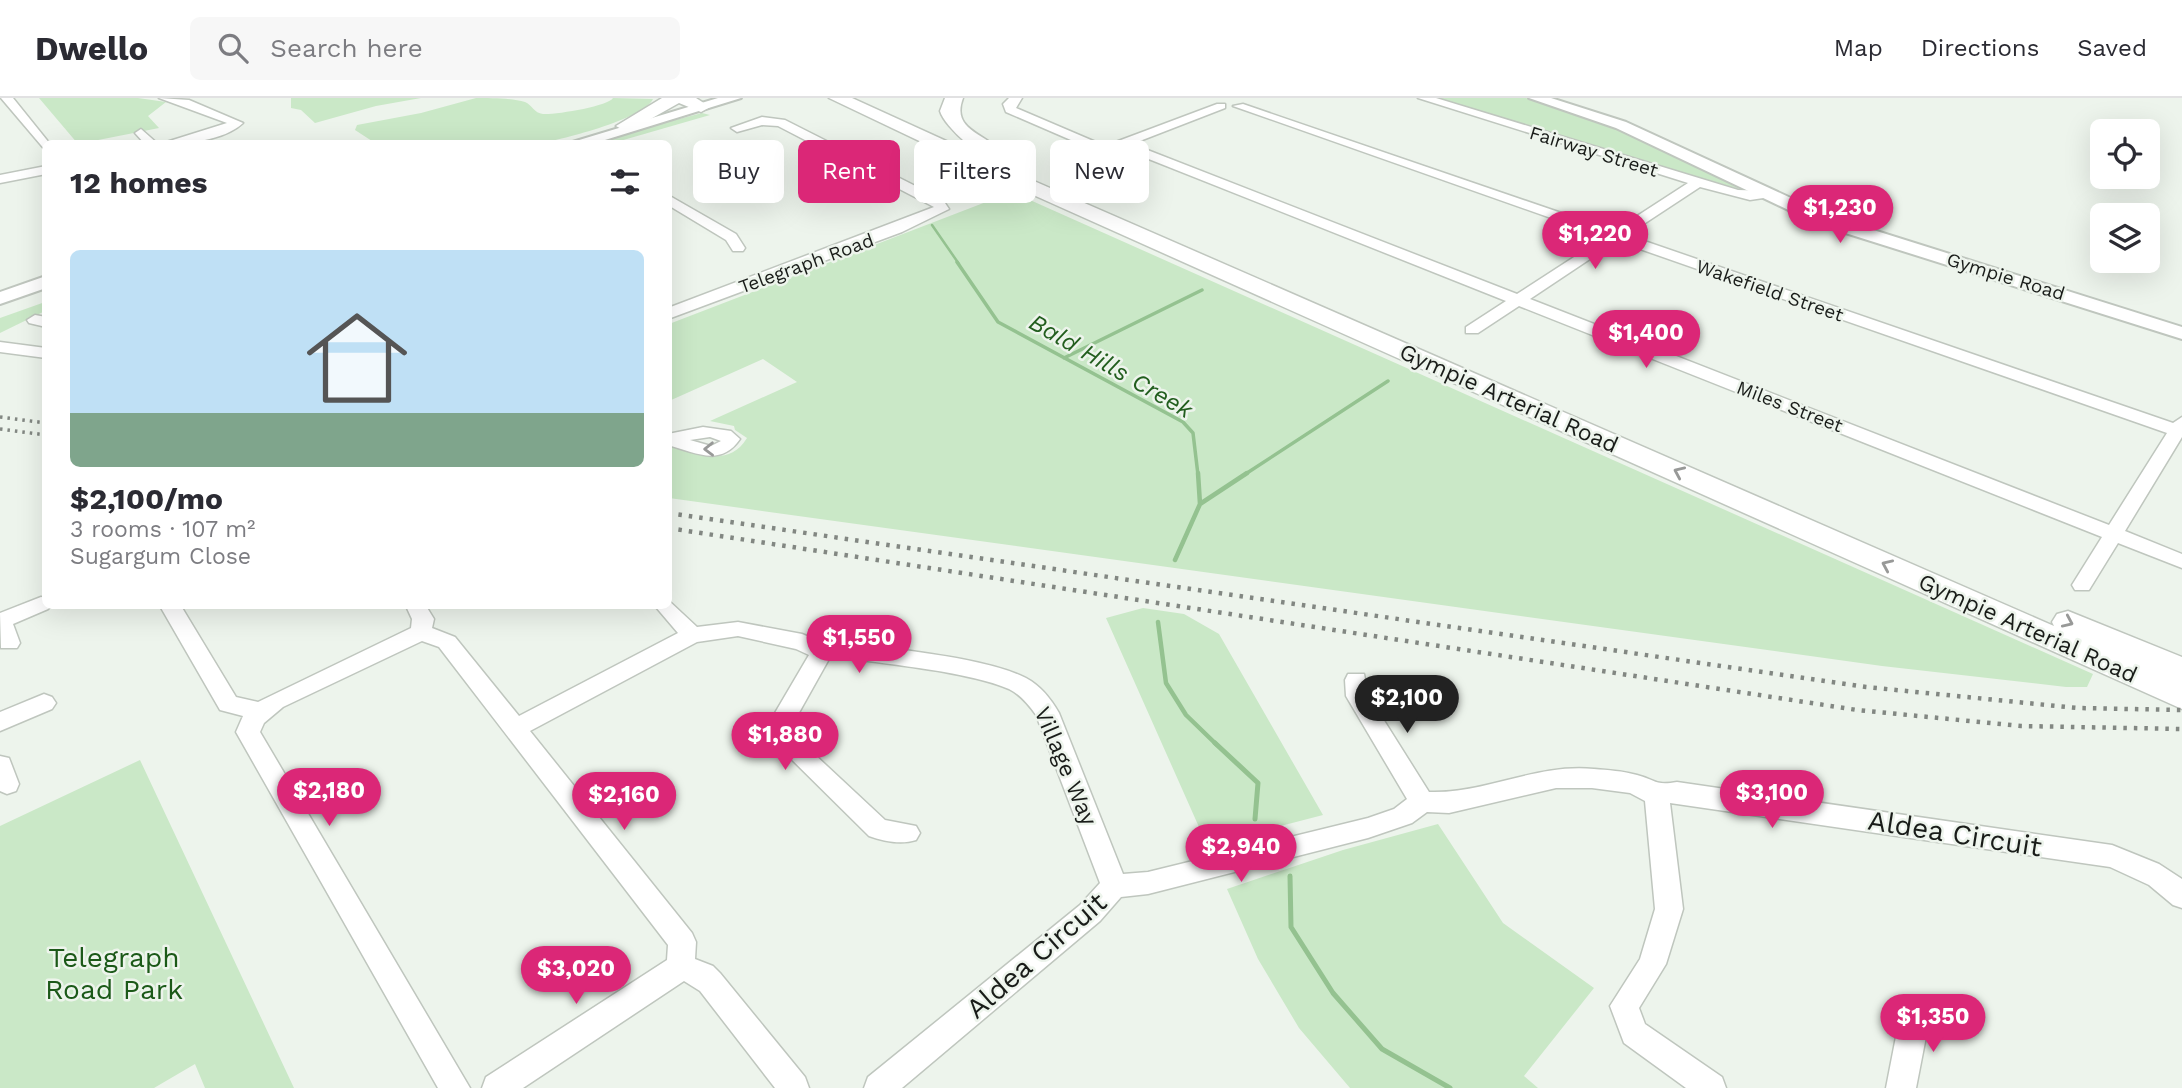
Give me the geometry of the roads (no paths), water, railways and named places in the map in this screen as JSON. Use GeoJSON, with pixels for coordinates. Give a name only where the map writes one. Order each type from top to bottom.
{"type":"FeatureCollection","features":[{"type":"Feature","properties":{"kind":"highway","name":"Gympie Arterial Road"},"geometry":{"type":"LineString","coordinates":[[838,98],[968,159],[2182,696]]}},
{"type":"Feature","properties":{"kind":"highway","name":"Gympie Arterial Road"},"geometry":{"type":"LineString","coordinates":[[867,98],[960,140]]}},
{"type":"Feature","properties":{"kind":"highway"},"geometry":{"type":"LineString","coordinates":[[954,98],[949,111],[954,124],[976,140]]}},
{"type":"Feature","properties":{"kind":"highway"},"geometry":{"type":"LineString","coordinates":[[625,126],[686,103]]}},
{"type":"Feature","properties":{"kind":"highway","name":"Gympie Arterial Road"},"geometry":{"type":"LineString","coordinates":[[1036,174],[2182,671]]}},
{"type":"Feature","properties":{"kind":"main road"},"geometry":{"type":"LineString","coordinates":[[584,140],[686,103],[721,98]]}},
{"type":"Feature","properties":{"kind":"main road"},"geometry":{"type":"LineString","coordinates":[[686,103],[734,98]]}},
{"type":"Feature","properties":{"kind":"main road","name":"Gympie Road"},"geometry":{"type":"LineString","coordinates":[[1536,98],[1621,125],[1826,221],[2177,330]]}},
{"type":"Feature","properties":{"kind":"main road"},"geometry":{"type":"LineString","coordinates":[[576,140],[625,126]]}},
{"type":"Feature","properties":{"kind":"main road"},"geometry":{"type":"LineString","coordinates":[[0,298],[42,286]]}},
{"type":"Feature","properties":{"kind":"main road"},"geometry":{"type":"LineString","coordinates":[[0,308],[42,286]]}},
{"type":"Feature","properties":{"kind":"street"},"geometry":{"type":"LineString","coordinates":[[6,98],[42,142]]}},
{"type":"Feature","properties":{"kind":"street"},"geometry":{"type":"LineString","coordinates":[[165,98],[185,102],[237,123],[226,129],[182,140]]}},
{"type":"Feature","properties":{"kind":"street"},"geometry":{"type":"LineString","coordinates":[[1016,98],[1008,106],[1012,111],[1081,140]]}},
{"type":"Feature","properties":{"kind":"street","name":"Fairway Street"},"geometry":{"type":"LineString","coordinates":[[1424,98],[1697,183],[1744,196],[1765,194]]}},
{"type":"Feature","properties":{"kind":"street"},"geometry":{"type":"LineString","coordinates":[[1135,140],[1219,101]]}},
{"type":"Feature","properties":{"kind":"street","name":"Wakefield Street"},"geometry":{"type":"LineString","coordinates":[[1219,101],[1240,102],[1615,236],[2180,428]]}},
{"type":"Feature","properties":{"kind":"street"},"geometry":{"type":"LineString","coordinates":[[5,120],[20,116]]}},
{"type":"Feature","properties":{"kind":"street","name":"Telegraph Road"},"geometry":{"type":"LineString","coordinates":[[672,313],[897,229],[942,209],[938,203],[781,123],[762,121],[737,128]]}},
{"type":"Feature","properties":{"kind":"street"},"geometry":{"type":"LineString","coordinates":[[141,133],[148,140]]}},
{"type":"Feature","properties":{"kind":"street","name":"Miles Street"},"geometry":{"type":"LineString","coordinates":[[1149,155],[2182,561]]}},
{"type":"Feature","properties":{"kind":"street"},"geometry":{"type":"LineString","coordinates":[[0,179],[42,171]]}},
{"type":"Feature","properties":{"kind":"street"},"geometry":{"type":"LineString","coordinates":[[1472,330],[1697,183]]}},
{"type":"Feature","properties":{"kind":"street"},"geometry":{"type":"LineString","coordinates":[[672,201],[731,237],[738,248]]}},
{"type":"Feature","properties":{"kind":"street"},"geometry":{"type":"LineString","coordinates":[[672,297],[688,307]]}},
{"type":"Feature","properties":{"kind":"street"},"geometry":{"type":"LineString","coordinates":[[0,347],[42,352]]}},
{"type":"Feature","properties":{"kind":"street"},"geometry":{"type":"LineString","coordinates":[[2082,585],[2180,428]]}},
{"type":"Feature","properties":{"kind":"street"},"geometry":{"type":"LineString","coordinates":[[9,643],[0,621],[41,604]]}},
{"type":"Feature","properties":{"kind":"street"},"geometry":{"type":"LineString","coordinates":[[173,609],[228,704],[260,712]]}},
{"type":"Feature","properties":{"kind":"street"},"geometry":{"type":"LineString","coordinates":[[418,609],[423,619],[421,632]]}},
{"type":"Feature","properties":{"kind":"street"},"geometry":{"type":"LineString","coordinates":[[669,609],[692,635]]}},
{"type":"Feature","properties":{"kind":"street","name":"Village Way"},"geometry":{"type":"LineString","coordinates":[[513,730],[692,635],[738,629],[802,642],[822,652],[847,650],[982,673],[1018,684],[1036,697],[1047,713],[1114,886]]}},
{"type":"Feature","properties":{"kind":"street"},"geometry":{"type":"LineString","coordinates":[[455,1088],[250,737],[250,725],[260,712],[275,701],[421,632],[447,642],[681,942],[681,967]]}},
{"type":"Feature","properties":{"kind":"street"},"geometry":{"type":"LineString","coordinates":[[822,652],[784,718],[788,743],[878,829],[907,833]]}},
{"type":"Feature","properties":{"kind":"street"},"geometry":{"type":"LineString","coordinates":[[1356,680],[1357,696],[1422,802]]}},
{"type":"Feature","properties":{"kind":"street"},"geometry":{"type":"LineString","coordinates":[[0,722],[44,703]]}},
{"type":"Feature","properties":{"kind":"street","name":"Aldea Circuit"},"geometry":{"type":"LineString","coordinates":[[879,1088],[1090,913],[1114,886],[1148,883],[1368,828],[1403,816],[1422,802],[1449,803],[1556,778],[1592,778],[1635,784],[1657,796],[1677,792],[2112,856],[2177,883]]}},
{"type":"Feature","properties":{"kind":"street"},"geometry":{"type":"LineString","coordinates":[[1657,796],[1670,909],[1652,964],[1624,1006],[1634,1033],[1711,1088]]}},
{"type":"Feature","properties":{"kind":"street"},"geometry":{"type":"LineString","coordinates":[[497,1088],[681,967]]}},
{"type":"Feature","properties":{"kind":"street"},"geometry":{"type":"LineString","coordinates":[[681,967],[703,975],[710,982],[793,1088]]}},
{"type":"Feature","properties":{"kind":"street"},"geometry":{"type":"LineString","coordinates":[[1901,1088],[1916,1011]]}},
{"type":"Feature","properties":{"kind":"waterway","name":"Bald Hills Creek"},"geometry":{"type":"LineString","coordinates":[[932,225],[959,264]]}},
{"type":"Feature","properties":{"kind":"waterway","name":"Bald Hills Creek"},"geometry":{"type":"LineString","coordinates":[[957,262],[998,322],[1064,358]]}},
{"type":"Feature","properties":{"kind":"waterway"},"geometry":{"type":"LineString","coordinates":[[1064,358],[1202,290]]}},
{"type":"Feature","properties":{"kind":"waterway","name":"Bald Hills Creek"},"geometry":{"type":"LineString","coordinates":[[1064,358],[1183,422],[1193,433],[1198,475]]}},
{"type":"Feature","properties":{"kind":"waterway"},"geometry":{"type":"LineString","coordinates":[[1244,475],[1388,381]]}},
{"type":"Feature","properties":{"kind":"waterway","name":"Bald Hills Creek"},"geometry":{"type":"LineString","coordinates":[[1198,473],[1200,504]]}},
{"type":"Feature","properties":{"kind":"waterway"},"geometry":{"type":"LineString","coordinates":[[1200,504],[1247,473]]}},
{"type":"Feature","properties":{"kind":"waterway","name":"Bald Hills Creek"},"geometry":{"type":"LineString","coordinates":[[1175,560],[1200,504]]}},
{"type":"Feature","properties":{"kind":"waterway","name":"Bald Hills Creek"},"geometry":{"type":"LineString","coordinates":[[1158,622],[1166,683],[1186,715],[1217,745]]}},
{"type":"Feature","properties":{"kind":"waterway","name":"Bald Hills Creek"},"geometry":{"type":"LineString","coordinates":[[1215,743],[1258,783],[1255,819]]}},
{"type":"Feature","properties":{"kind":"waterway","name":"Bald Hills Creek"},"geometry":{"type":"LineString","coordinates":[[1290,876],[1291,927],[1333,993],[1382,1049],[1450,1088]]}},
{"type":"Feature","properties":{"kind":"railway"},"geometry":{"type":"LineString","coordinates":[[0,417],[42,422]]}},
{"type":"Feature","properties":{"kind":"railway"},"geometry":{"type":"LineString","coordinates":[[0,429],[42,434]]}},
{"type":"Feature","properties":{"kind":"railway"},"geometry":{"type":"LineString","coordinates":[[672,514],[1866,687],[2077,708],[2182,710]]}},
{"type":"Feature","properties":{"kind":"railway"},"geometry":{"type":"LineString","coordinates":[[672,529],[1857,710],[2021,726],[2182,729]]}},
{"type":"Feature","properties":{"kind":"park label","name":"Telegraph Road Park"},"geometry":{"type":"Point","coordinates":[114,973]}}]}
